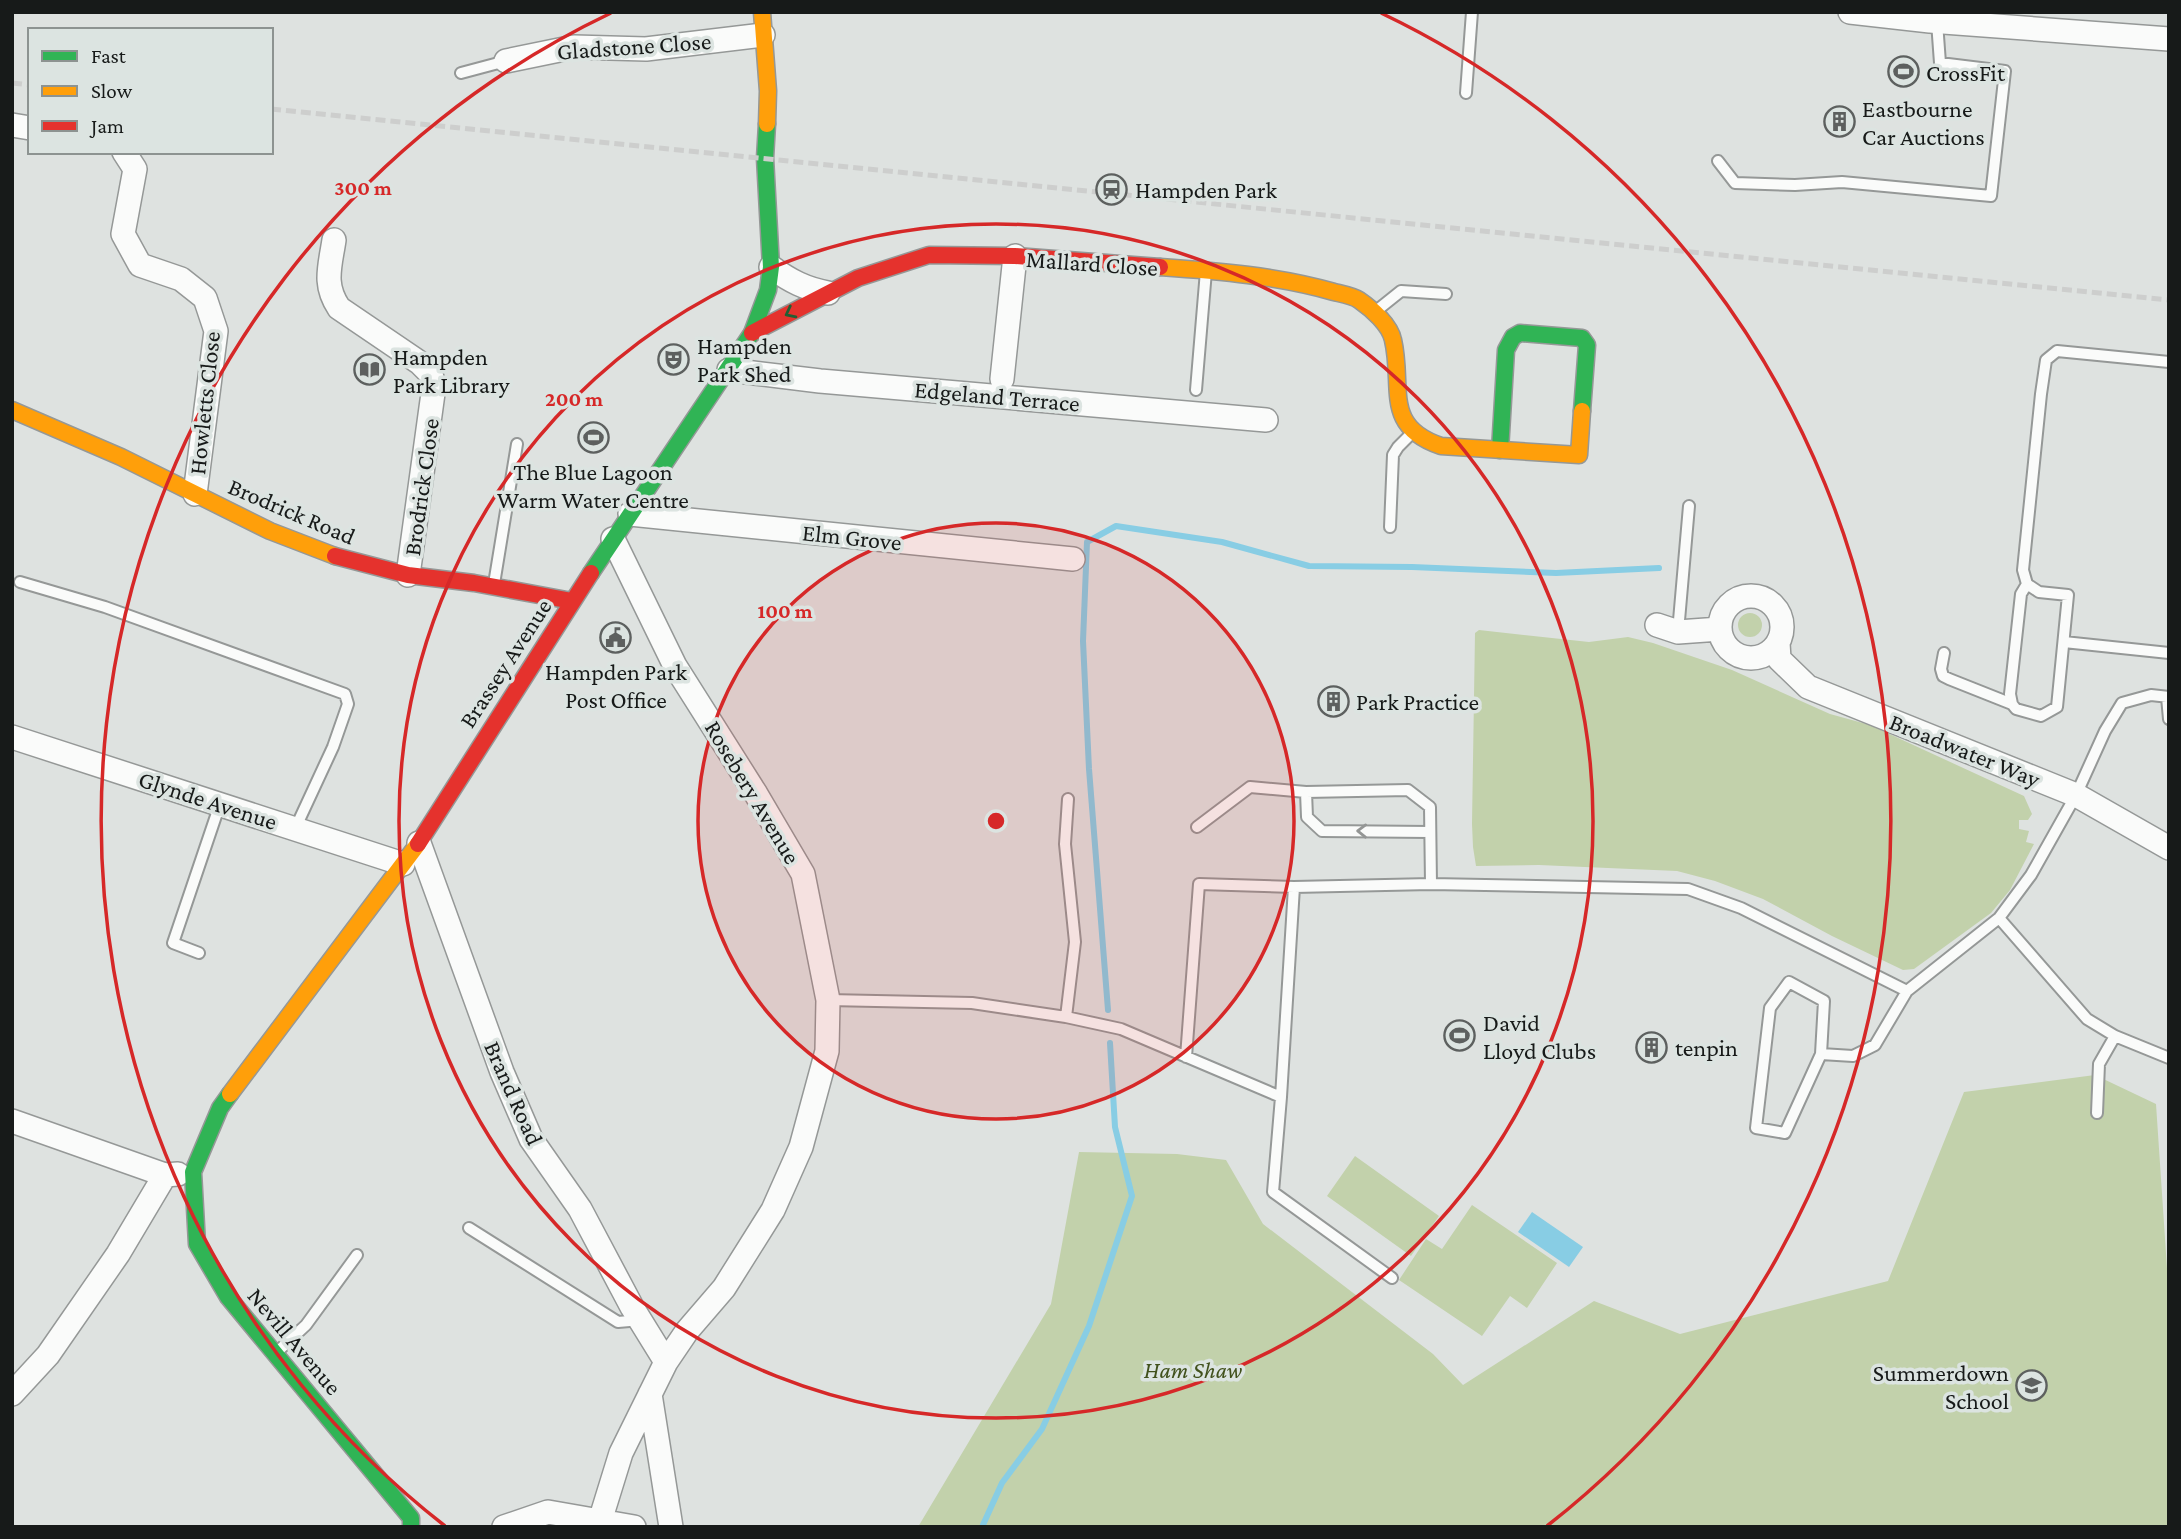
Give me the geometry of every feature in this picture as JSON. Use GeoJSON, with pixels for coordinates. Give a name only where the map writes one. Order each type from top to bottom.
{"type":"FeatureCollection","features":[{"type":"Feature","properties":{"kind":"street"},"geometry":{"type":"LineString","coordinates":[[1850,12],[1933,18],[2009,19],[2169,39]]}},
{"type":"Feature","properties":{"kind":"street","name":"Gladstone Close"},"geometry":{"type":"LineString","coordinates":[[506,61],[574,47],[646,49],[763,24]]}},
{"type":"Feature","properties":{"kind":"street","name":"Brassey Avenue"},"geometry":{"type":"LineString","coordinates":[[193,1172],[220,1108],[419,844],[572,601],[752,333],[765,301],[772,267],[766,149],[768,91],[763,24]]}},
{"type":"Feature","properties":{"kind":"street","name":"Howletts Close"},"geometry":{"type":"LineString","coordinates":[[125,154],[135,169],[122,234],[141,265],[181,279],[205,298],[216,331],[195,494]]}},
{"type":"Feature","properties":{"kind":"street","name":"Brodrick Close"},"geometry":{"type":"LineString","coordinates":[[334,240],[327,284],[332,298],[339,308],[420,363],[431,374],[434,386],[408,575]]}},
{"type":"Feature","properties":{"kind":"street"},"geometry":{"type":"LineString","coordinates":[[752,333],[858,278],[929,255],[1015,256]]}},
{"type":"Feature","properties":{"kind":"street","name":"Mallard Close"},"geometry":{"type":"LineString","coordinates":[[1002,379],[1015,256],[1206,271],[1314,285],[1358,299],[1386,325],[1393,338],[1399,407],[1403,420],[1413,433]]}},
{"type":"Feature","properties":{"kind":"street"},"geometry":{"type":"LineString","coordinates":[[772,267],[789,280],[808,289],[828,293]]}},
{"type":"Feature","properties":{"kind":"street"},"geometry":{"type":"LineString","coordinates":[[1413,433],[1441,446],[1579,456],[1587,345],[1582,338],[1520,333],[1513,337],[1506,350],[1500,450]]}},
{"type":"Feature","properties":{"kind":"street","name":"Edgeland Terrace"},"geometry":{"type":"LineString","coordinates":[[729,370],[820,381],[1266,420]]}},
{"type":"Feature","properties":{"kind":"street","name":"Brodrick Road"},"geometry":{"type":"LineString","coordinates":[[12,410],[121,457],[270,531],[350,561],[408,575],[572,601]]}},
{"type":"Feature","properties":{"kind":"street","name":"Elm Grove"},"geometry":{"type":"LineString","coordinates":[[630,514],[1073,559]]}},
{"type":"Feature","properties":{"kind":"street","name":"Rosebery Avenue"},"geometry":{"type":"LineString","coordinates":[[600,1521],[621,1454],[666,1362],[687,1331],[724,1288],[773,1210],[801,1147],[827,1051],[828,1000],[803,874],[676,666],[614,539]]}},
{"type":"Feature","properties":{"kind":"street","name":"Broadwater Way"},"geometry":{"type":"LineString","coordinates":[[1720,629],[1725,610],[1731,603],[1740,598],[1759,597],[1775,606],[1780,615],[1782,634],[1778,643],[1779,659],[1808,687],[2076,795],[2169,848]]}},
{"type":"Feature","properties":{"kind":"street"},"geometry":{"type":"LineString","coordinates":[[1667,628],[1720,629],[1727,647],[1744,658],[1764,656],[1778,643]]}},
{"type":"Feature","properties":{"kind":"street","name":"Glynde Avenue"},"geometry":{"type":"LineString","coordinates":[[12,737],[403,864]]}},
{"type":"Feature","properties":{"kind":"street","name":"Brand Road"},"geometry":{"type":"LineString","coordinates":[[419,844],[502,1072],[531,1139],[580,1209],[666,1362]]}},
{"type":"Feature","properties":{"kind":"street"},"geometry":{"type":"LineString","coordinates":[[12,1121],[166,1175],[193,1172]]}},
{"type":"Feature","properties":{"kind":"street","name":"Nevill Avenue"},"geometry":{"type":"LineString","coordinates":[[193,1172],[197,1244],[228,1297],[411,1522]]}},
{"type":"Feature","properties":{"kind":"street"},"geometry":{"type":"LineString","coordinates":[[12,1394],[48,1355],[118,1254],[166,1175]]}},
{"type":"Feature","properties":{"kind":"street"},"geometry":{"type":"LineString","coordinates":[[650,1394],[671,1527]]}},
{"type":"Feature","properties":{"kind":"street"},"geometry":{"type":"LineString","coordinates":[[504,1527],[548,1512],[634,1527]]}},
{"type":"Feature","properties":{"kind":"lane"},"geometry":{"type":"LineString","coordinates":[[1466,93],[1472,12]]}},
{"type":"Feature","properties":{"kind":"lane"},"geometry":{"type":"LineString","coordinates":[[1717,162],[1735,183],[1795,185],[1842,182],[1991,196],[2005,71],[1940,63],[1933,18]]}},
{"type":"Feature","properties":{"kind":"lane"},"geometry":{"type":"LineString","coordinates":[[461,73],[506,61]]}},
{"type":"Feature","properties":{"kind":"lane"},"geometry":{"type":"LineString","coordinates":[[1196,390],[1206,271]]}},
{"type":"Feature","properties":{"kind":"lane"},"geometry":{"type":"LineString","coordinates":[[1374,312],[1401,291],[1446,294]]}},
{"type":"Feature","properties":{"kind":"lane"},"geometry":{"type":"LineString","coordinates":[[2027,584],[2021,594],[2010,694],[2016,709],[2041,716],[2057,707],[2068,595],[2039,592],[2027,584],[2023,570],[2040,394],[2046,360],[2057,351],[2169,362]]}},
{"type":"Feature","properties":{"kind":"lane"},"geometry":{"type":"LineString","coordinates":[[1390,527],[1393,455],[1413,433]]}},
{"type":"Feature","properties":{"kind":"lane"},"geometry":{"type":"LineString","coordinates":[[493,587],[517,444]]}},
{"type":"Feature","properties":{"kind":"lane"},"geometry":{"type":"LineString","coordinates":[[1667,628],[1689,506]]}},
{"type":"Feature","properties":{"kind":"lane"},"geometry":{"type":"LineString","coordinates":[[20,582],[128,615],[345,694],[348,704],[333,747],[295,829]]}},
{"type":"Feature","properties":{"kind":"lane"},"geometry":{"type":"LineString","coordinates":[[2064,642],[2169,653]]}},
{"type":"Feature","properties":{"kind":"lane"},"geometry":{"type":"LineString","coordinates":[[1944,653],[1941,670],[1943,676],[2012,704]]}},
{"type":"Feature","properties":{"kind":"lane"},"geometry":{"type":"LineString","coordinates":[[1821,1054],[1853,1056],[1875,1045],[1907,991],[1999,918],[2031,875],[2076,795],[2105,731],[2122,703],[2151,695],[2168,697],[2169,719]]}},
{"type":"Feature","properties":{"kind":"lane"},"geometry":{"type":"LineString","coordinates":[[1197,827],[1250,787],[1306,792],[1408,790],[1430,807],[1431,884]]}},
{"type":"Feature","properties":{"kind":"lane"},"geometry":{"type":"LineString","coordinates":[[1306,792],[1307,817],[1322,831],[1430,832]]}},
{"type":"Feature","properties":{"kind":"lane"},"geometry":{"type":"LineString","coordinates":[[1066,1017],[1075,942],[1065,844],[1068,799]]}},
{"type":"Feature","properties":{"kind":"lane"},"geometry":{"type":"LineString","coordinates":[[200,953],[173,943],[220,804]]}},
{"type":"Feature","properties":{"kind":"lane"},"geometry":{"type":"LineString","coordinates":[[1186,1057],[1199,884],[1294,887],[1431,884],[1688,889],[1741,908],[1907,991]]}},
{"type":"Feature","properties":{"kind":"lane"},"geometry":{"type":"LineString","coordinates":[[1294,887],[1273,1192],[1392,1278]]}},
{"type":"Feature","properties":{"kind":"lane"},"geometry":{"type":"LineString","coordinates":[[1999,918],[2087,1019],[2115,1036],[2169,1058]]}},
{"type":"Feature","properties":{"kind":"lane"},"geometry":{"type":"LineString","coordinates":[[1788,982],[1824,1001],[1821,1054],[1785,1133],[1756,1128],[1770,1008],[1788,982]]}},
{"type":"Feature","properties":{"kind":"lane"},"geometry":{"type":"LineString","coordinates":[[828,1000],[972,1003],[1066,1017],[1121,1029],[1281,1097]]}},
{"type":"Feature","properties":{"kind":"lane"},"geometry":{"type":"LineString","coordinates":[[2097,1113],[2099,1064],[2115,1036]]}},
{"type":"Feature","properties":{"kind":"lane"},"geometry":{"type":"LineString","coordinates":[[469,1228],[618,1322],[640,1320]]}},
{"type":"Feature","properties":{"kind":"lane"},"geometry":{"type":"LineString","coordinates":[[275,1354],[306,1325],[357,1255]]}},
{"type":"Feature","properties":{"kind":"green space"},"geometry":{"type":"Polygon","coordinates":[[[1750,613],[1758,617],[1762,625],[1758,633],[1750,637],[1742,633],[1738,625],[1742,617],[1750,613]]]}},
{"type":"Feature","properties":{"kind":"green space"},"geometry":{"type":"Polygon","coordinates":[[[1479,630],[1589,642],[1628,637],[1732,670],[1830,714],[1870,725],[2024,796],[2032,814],[2028,820],[2019,820],[2019,829],[2029,831],[2026,842],[2034,844],[2010,890],[1991,913],[1914,969],[1903,970],[1763,899],[1715,881],[1677,871],[1539,865],[1476,866],[1472,824],[1475,633],[1479,630]]]}},
{"type":"Feature","properties":{"kind":"green space","name":"Ham Shaw"},"geometry":{"type":"Polygon","coordinates":[[[2095,1075],[2156,1104],[2169,1298],[2169,1527],[918,1527],[1051,1304],[1079,1152],[1177,1154],[1226,1160],[1263,1224],[1433,1354],[1463,1385],[1594,1301],[1680,1334],[1888,1281],[1964,1092],[2095,1075]]]}},
{"type":"Feature","properties":{"kind":"green space"},"geometry":{"type":"Polygon","coordinates":[[[1355,1156],[1439,1216],[1411,1256],[1327,1196],[1355,1156]]]}},
{"type":"Feature","properties":{"kind":"green space"},"geometry":{"type":"Polygon","coordinates":[[[1472,1205],[1557,1263],[1527,1308],[1510,1296],[1482,1336],[1399,1280],[1426,1239],[1442,1249],[1472,1205]]]}},
{"type":"Feature","properties":{"kind":"water"},"geometry":{"type":"Polygon","coordinates":[[[1532,1212],[1583,1247],[1569,1267],[1518,1232],[1532,1212]]]}},
{"type":"Feature","properties":{"kind":"waterway"},"geometry":{"type":"LineString","coordinates":[[1108,1010],[1089,769],[1083,641],[1087,542],[1116,526],[1222,542],[1309,566],[1556,573],[1659,568]]}},
{"type":"Feature","properties":{"kind":"waterway"},"geometry":{"type":"LineString","coordinates":[[982,1527],[1002,1483],[1042,1429],[1089,1326],[1132,1196],[1115,1127],[1110,1043]]}},
{"type":"Feature","properties":{"kind":"railway"},"geometry":{"type":"LineString","coordinates":[[12,83],[28,85]]}},
{"type":"Feature","properties":{"kind":"railway"},"geometry":{"type":"LineString","coordinates":[[273,109],[2169,300]]}},
{"type":"Feature","properties":{"kind":"traffic: fast"},"geometry":{"type":"LineString","coordinates":[[591,573],[752,333],[768,290],[771,267],[765,158],[767,124]]}},
{"type":"Feature","properties":{"kind":"traffic: fast"},"geometry":{"type":"LineString","coordinates":[[1500,450],[1506,350],[1513,337],[1520,333],[1582,338],[1587,345],[1582,411]]}},
{"type":"Feature","properties":{"kind":"traffic: fast"},"geometry":{"type":"LineString","coordinates":[[230,1094],[220,1108],[193,1172],[197,1244],[228,1297],[411,1518],[411,1527]]}},
{"type":"Feature","properties":{"kind":"traffic: slow"},"geometry":{"type":"LineString","coordinates":[[762,12],[768,91],[767,124]]}},
{"type":"Feature","properties":{"kind":"traffic: slow"},"geometry":{"type":"LineString","coordinates":[[1160,267],[1270,278],[1313,286],[1359,300],[1380,318],[1391,334],[1403,416],[1410,428],[1422,438],[1441,446],[1579,455],[1582,411]]}},
{"type":"Feature","properties":{"kind":"traffic: slow"},"geometry":{"type":"LineString","coordinates":[[12,410],[121,457],[270,531],[335,556]]}},
{"type":"Feature","properties":{"kind":"traffic: slow"},"geometry":{"type":"LineString","coordinates":[[230,1094],[418,844]]}},
{"type":"Feature","properties":{"kind":"traffic: jam"},"geometry":{"type":"LineString","coordinates":[[752,333],[858,278],[929,255],[1015,256],[1160,267]]}},
{"type":"Feature","properties":{"kind":"traffic: jam"},"geometry":{"type":"LineString","coordinates":[[335,556],[408,575],[474,583],[572,601]]}},
{"type":"Feature","properties":{"kind":"traffic: jam"},"geometry":{"type":"LineString","coordinates":[[418,844],[591,573]]}},
{"type":"Feature","properties":{"kind":"place","name":"CrossFit"},"geometry":{"type":"Point","coordinates":[1903,72]}},
{"type":"Feature","properties":{"kind":"place","name":"Eastbourne Car Auctions"},"geometry":{"type":"Point","coordinates":[1839,122]}},
{"type":"Feature","properties":{"kind":"place","name":"Hampden Park"},"geometry":{"type":"Point","coordinates":[1112,189]}},
{"type":"Feature","properties":{"kind":"place","name":"Hampden Park Shed"},"geometry":{"type":"Point","coordinates":[674,359]}},
{"type":"Feature","properties":{"kind":"place","name":"Hampden Park Library"},"geometry":{"type":"Point","coordinates":[370,370]}},
{"type":"Feature","properties":{"kind":"place","name":"The Blue Lagoon Warm Water Centre"},"geometry":{"type":"Point","coordinates":[593,437]}},
{"type":"Feature","properties":{"kind":"place","name":"Hampden Park Post Office"},"geometry":{"type":"Point","coordinates":[616,637]}},
{"type":"Feature","properties":{"kind":"place","name":"Park Practice"},"geometry":{"type":"Point","coordinates":[1333,701]}},
{"type":"Feature","properties":{"kind":"place","name":"David Lloyd Clubs"},"geometry":{"type":"Point","coordinates":[1460,1036]}},
{"type":"Feature","properties":{"kind":"place","name":"tenpin"},"geometry":{"type":"Point","coordinates":[1652,1047]}},
{"type":"Feature","properties":{"kind":"place","name":"Summerdown School"},"geometry":{"type":"Point","coordinates":[2032,1386]}}]}
